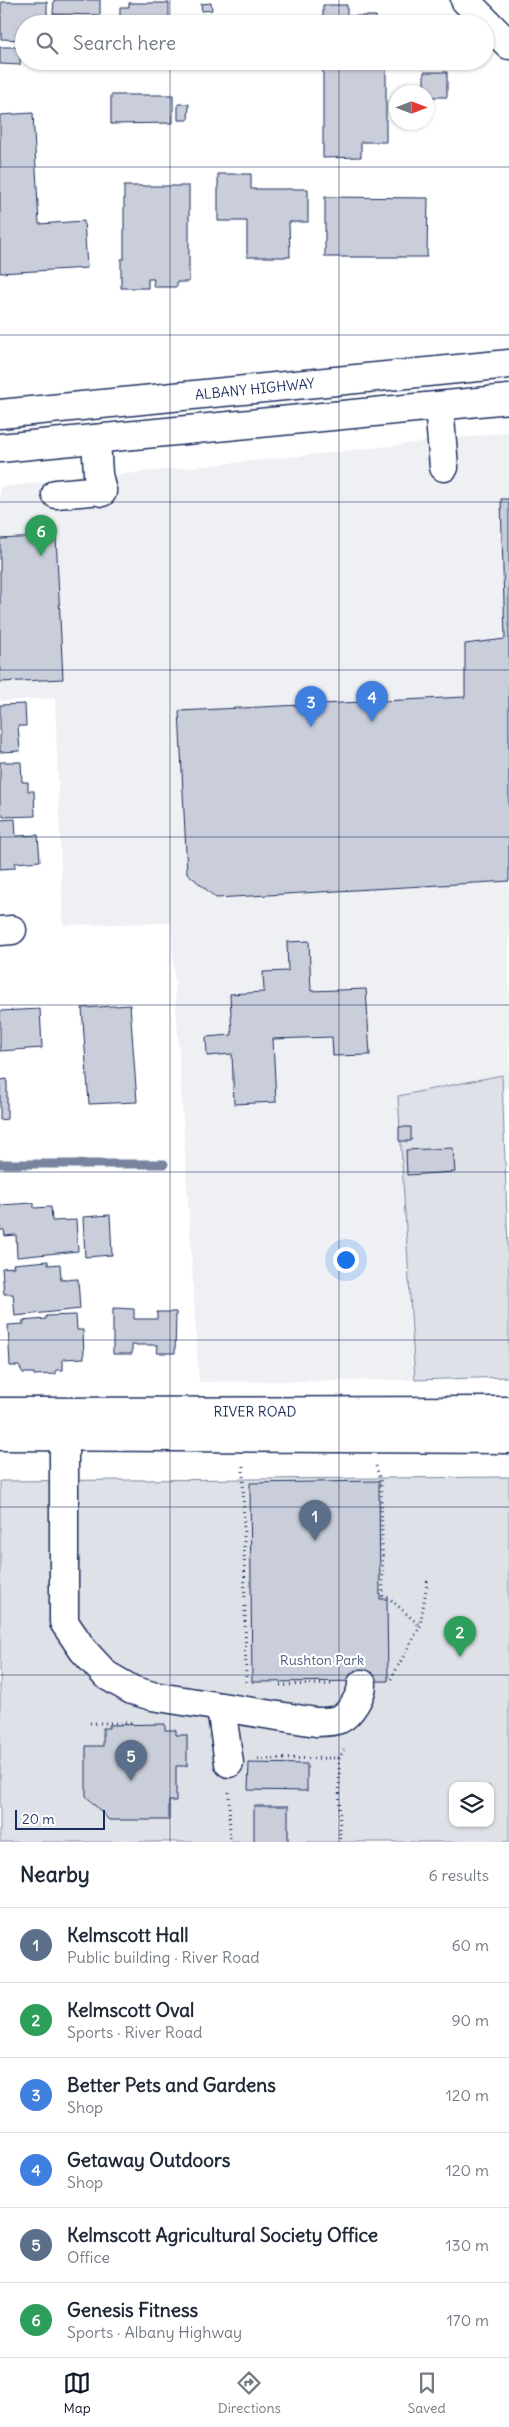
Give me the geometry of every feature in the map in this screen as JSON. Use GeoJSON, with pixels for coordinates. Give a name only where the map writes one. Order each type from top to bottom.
{"type":"FeatureCollection","features":[{"type":"Feature","properties":{"kind":"main road"},"geometry":{"type":"LineString","coordinates":[[465,0],[480,15]]}},
{"type":"Feature","properties":{"kind":"main road"},"geometry":{"type":"LineString","coordinates":[[494,29],[509,44]]}},
{"type":"Feature","properties":{"kind":"main road","name":"ALBANY HIGHWAY"},"geometry":{"type":"LineString","coordinates":[[0,414],[509,364]]}},
{"type":"Feature","properties":{"kind":"main road"},"geometry":{"type":"LineString","coordinates":[[0,448],[509,399]]}},
{"type":"Feature","properties":{"kind":"main road"},"geometry":{"type":"LineString","coordinates":[[439,406],[444,467]]}},
{"type":"Feature","properties":{"kind":"main road"},"geometry":{"type":"LineString","coordinates":[[56,494],[102,491],[96,439]]}},
{"type":"Feature","properties":{"kind":"main road","name":"RIVER ROAD"},"geometry":{"type":"LineString","coordinates":[[0,1412],[509,1411]]}},
{"type":"Feature","properties":{"kind":"main road","name":"RIVER ROAD"},"geometry":{"type":"LineString","coordinates":[[0,1436],[509,1438]]}},
{"type":"Feature","properties":{"kind":"main road"},"geometry":{"type":"LineString","coordinates":[[64,1436],[64,1622],[83,1650],[106,1675],[120,1685],[152,1696],[316,1722],[327,1722],[344,1716],[362,1690],[362,1684]]}},
{"type":"Feature","properties":{"kind":"main road"},"geometry":{"type":"LineString","coordinates":[[221,1706],[229,1764]]}},
{"type":"Feature","properties":{"kind":"path"},"geometry":{"type":"LineString","coordinates":[[243,1466],[246,1685],[255,1685]]}},
{"type":"Feature","properties":{"kind":"path"},"geometry":{"type":"LineString","coordinates":[[376,1466],[382,1483],[383,1596],[390,1598],[420,1626]]}},
{"type":"Feature","properties":{"kind":"path"},"geometry":{"type":"LineString","coordinates":[[272,1685],[388,1684],[420,1626],[428,1578]]}},
{"type":"Feature","properties":{"kind":"path"},"geometry":{"type":"LineString","coordinates":[[339,1758],[340,1842]]}},
{"type":"Feature","properties":{"kind":"path"},"geometry":{"type":"LineString","coordinates":[[229,1764],[230,1842]]}},
{"type":"Feature","properties":{"kind":"shaded area"},"geometry":{"type":"Polygon","coordinates":[[[509,432],[509,1088],[503,1088],[502,1075],[398,1096],[415,1380],[199,1382],[171,923],[63,925],[55,698],[0,701],[0,487],[338,452],[509,432]]]}},
{"type":"Feature","properties":{"kind":"green space"},"geometry":{"type":"Polygon","coordinates":[[[502,1075],[509,1277],[509,1377],[415,1380],[398,1096],[502,1075]]]}},
{"type":"Feature","properties":{"kind":"green space","name":"Rushton Park"},"geometry":{"type":"Polygon","coordinates":[[[509,1477],[509,1842],[0,1842],[0,1481],[509,1477]]]}},
{"type":"Feature","properties":{"kind":"building"},"geometry":{"type":"Polygon","coordinates":[[[54,0],[100,0],[100,15],[53,14],[54,0]]]}},
{"type":"Feature","properties":{"kind":"building"},"geometry":{"type":"Polygon","coordinates":[[[1,2],[47,2],[47,15],[15,15],[15,40],[1,39],[1,2]]]}},
{"type":"Feature","properties":{"kind":"building"},"geometry":{"type":"Polygon","coordinates":[[[129,3],[169,3],[169,15],[120,15],[120,7],[129,7],[129,3]]]}},
{"type":"Feature","properties":{"kind":"building"},"geometry":{"type":"Polygon","coordinates":[[[211,3],[212,10],[202,11],[201,4],[211,3]]]}},
{"type":"Feature","properties":{"kind":"building"},"geometry":{"type":"Polygon","coordinates":[[[323,5],[347,5],[347,15],[323,15],[323,5]]]}},
{"type":"Feature","properties":{"kind":"building"},"geometry":{"type":"Polygon","coordinates":[[[0,47],[15,47],[15,65],[0,64],[0,47]]]}},
{"type":"Feature","properties":{"kind":"building"},"geometry":{"type":"Polygon","coordinates":[[[323,70],[386,70],[386,142],[361,142],[361,157],[323,158],[323,70]]]}},
{"type":"Feature","properties":{"kind":"building"},"geometry":{"type":"Polygon","coordinates":[[[424,72],[447,72],[447,97],[434,97],[434,85],[424,85],[424,72]]]}},
{"type":"Feature","properties":{"kind":"building"},"geometry":{"type":"Polygon","coordinates":[[[111,95],[173,95],[173,123],[111,124],[111,95]]]}},
{"type":"Feature","properties":{"kind":"building"},"geometry":{"type":"Polygon","coordinates":[[[178,104],[189,104],[188,120],[178,120],[178,104]]]}},
{"type":"Feature","properties":{"kind":"building"},"geometry":{"type":"Polygon","coordinates":[[[33,113],[39,224],[84,221],[87,268],[0,273],[0,115],[33,113]]]}},
{"type":"Feature","properties":{"kind":"building"},"geometry":{"type":"Polygon","coordinates":[[[218,174],[251,174],[251,189],[308,189],[308,222],[289,222],[290,257],[247,257],[247,221],[218,221],[218,174]]]}},
{"type":"Feature","properties":{"kind":"building"},"geometry":{"type":"Polygon","coordinates":[[[124,186],[189,186],[189,282],[177,282],[177,287],[153,287],[154,279],[148,279],[148,288],[121,288],[121,259],[124,259],[124,186]]]}},
{"type":"Feature","properties":{"kind":"building"},"geometry":{"type":"Polygon","coordinates":[[[325,197],[428,198],[427,257],[325,257],[325,197]]]}},
{"type":"Feature","properties":{"kind":"building"},"geometry":{"type":"Polygon","coordinates":[[[501,499],[509,499],[509,881],[216,898],[187,873],[179,711],[465,697],[465,644],[505,639],[501,499]]]}},
{"type":"Feature","properties":{"kind":"building"},"geometry":{"type":"Polygon","coordinates":[[[56,536],[63,679],[0,682],[0,539],[56,536]]]}},
{"type":"Feature","properties":{"kind":"building"},"geometry":{"type":"Polygon","coordinates":[[[25,704],[26,726],[18,726],[20,751],[0,752],[0,705],[25,704]]]}},
{"type":"Feature","properties":{"kind":"building"},"geometry":{"type":"Polygon","coordinates":[[[0,762],[21,762],[22,782],[28,782],[28,791],[34,791],[35,816],[3,817],[3,814],[0,814],[0,762]]]}},
{"type":"Feature","properties":{"kind":"building"},"geometry":{"type":"Polygon","coordinates":[[[15,819],[16,836],[38,835],[40,861],[15,863],[15,868],[0,869],[0,820],[15,819]]]}},
{"type":"Feature","properties":{"kind":"building"},"geometry":{"type":"Polygon","coordinates":[[[309,941],[311,991],[366,989],[370,1055],[333,1056],[332,1037],[273,1039],[276,1102],[234,1104],[232,1054],[207,1056],[206,1037],[232,1035],[230,994],[264,992],[263,972],[288,971],[287,942],[309,941]]]}},
{"type":"Feature","properties":{"kind":"building"},"geometry":{"type":"Polygon","coordinates":[[[130,1005],[137,1102],[89,1104],[82,1008],[130,1005]]]}},
{"type":"Feature","properties":{"kind":"building"},"geometry":{"type":"Polygon","coordinates":[[[40,1009],[42,1048],[0,1051],[0,1011],[40,1009]]]}},
{"type":"Feature","properties":{"kind":"building"},"geometry":{"type":"Polygon","coordinates":[[[7,1079],[7,1119],[0,1120],[0,1080],[7,1079]]]}},
{"type":"Feature","properties":{"kind":"building"},"geometry":{"type":"Polygon","coordinates":[[[399,1127],[411,1127],[411,1141],[399,1141],[399,1127]]]}},
{"type":"Feature","properties":{"kind":"building"},"geometry":{"type":"Polygon","coordinates":[[[453,1148],[455,1172],[407,1175],[406,1150],[453,1148]]]}},
{"type":"Feature","properties":{"kind":"building"},"geometry":{"type":"Polygon","coordinates":[[[34,1203],[34,1208],[51,1207],[52,1221],[76,1220],[78,1251],[17,1257],[16,1235],[5,1236],[4,1230],[0,1230],[0,1205],[34,1203]]]}},
{"type":"Feature","properties":{"kind":"building"},"geometry":{"type":"Polygon","coordinates":[[[110,1215],[112,1255],[85,1257],[83,1217],[110,1215]]]}},
{"type":"Feature","properties":{"kind":"building"},"geometry":{"type":"Polygon","coordinates":[[[48,1261],[48,1265],[60,1264],[61,1280],[78,1279],[80,1309],[15,1316],[13,1294],[4,1294],[2,1268],[14,1267],[13,1264],[48,1261]]]}},
{"type":"Feature","properties":{"kind":"building"},"geometry":{"type":"Polygon","coordinates":[[[113,1308],[134,1309],[134,1319],[157,1319],[157,1312],[176,1312],[175,1353],[157,1353],[158,1345],[132,1345],[132,1354],[113,1354],[113,1308]]]}},
{"type":"Feature","properties":{"kind":"building"},"geometry":{"type":"Polygon","coordinates":[[[76,1315],[77,1330],[83,1330],[84,1358],[63,1359],[63,1370],[56,1370],[56,1374],[34,1375],[34,1373],[23,1373],[19,1366],[10,1366],[8,1325],[24,1324],[22,1321],[46,1319],[46,1316],[76,1315]]]}},
{"type":"Feature","properties":{"kind":"building"},"geometry":{"type":"Polygon","coordinates":[[[379,1481],[380,1599],[387,1599],[388,1681],[252,1682],[250,1483],[379,1481]]]}},
{"type":"Feature","properties":{"kind":"building"},"geometry":{"type":"Polygon","coordinates":[[[165,1724],[165,1730],[176,1730],[176,1735],[187,1735],[187,1766],[176,1766],[176,1801],[169,1801],[169,1820],[109,1820],[86,1796],[86,1746],[103,1746],[103,1728],[109,1728],[109,1725],[165,1724]]]}},
{"type":"Feature","properties":{"kind":"building"},"geometry":{"type":"Polygon","coordinates":[[[249,1763],[307,1764],[307,1791],[248,1790],[249,1763]]]}},
{"type":"Feature","properties":{"kind":"building"},"geometry":{"type":"Polygon","coordinates":[[[254,1806],[288,1806],[288,1842],[254,1842],[254,1806]]]}},
{"type":"Feature","properties":{"kind":"waterway"},"geometry":{"type":"LineString","coordinates":[[0,1164],[164,1164]]}},
{"type":"Feature","properties":{"kind":"place","name":"Genesis Fitness"},"geometry":{"type":"Point","coordinates":[41,556]}},
{"type":"Feature","properties":{"kind":"place","name":"Getaway Outdoors"},"geometry":{"type":"Point","coordinates":[372,722]}},
{"type":"Feature","properties":{"kind":"place","name":"Better Pets and Gardens"},"geometry":{"type":"Point","coordinates":[311,727]}},
{"type":"Feature","properties":{"kind":"place","name":"Kelmscott Hall"},"geometry":{"type":"Point","coordinates":[315,1541]}},
{"type":"Feature","properties":{"kind":"place","name":"Kelmscott Oval"},"geometry":{"type":"Point","coordinates":[460,1657]}},
{"type":"Feature","properties":{"kind":"place","name":"Kelmscott Agricultural Society Office"},"geometry":{"type":"Point","coordinates":[131,1781]}}]}
